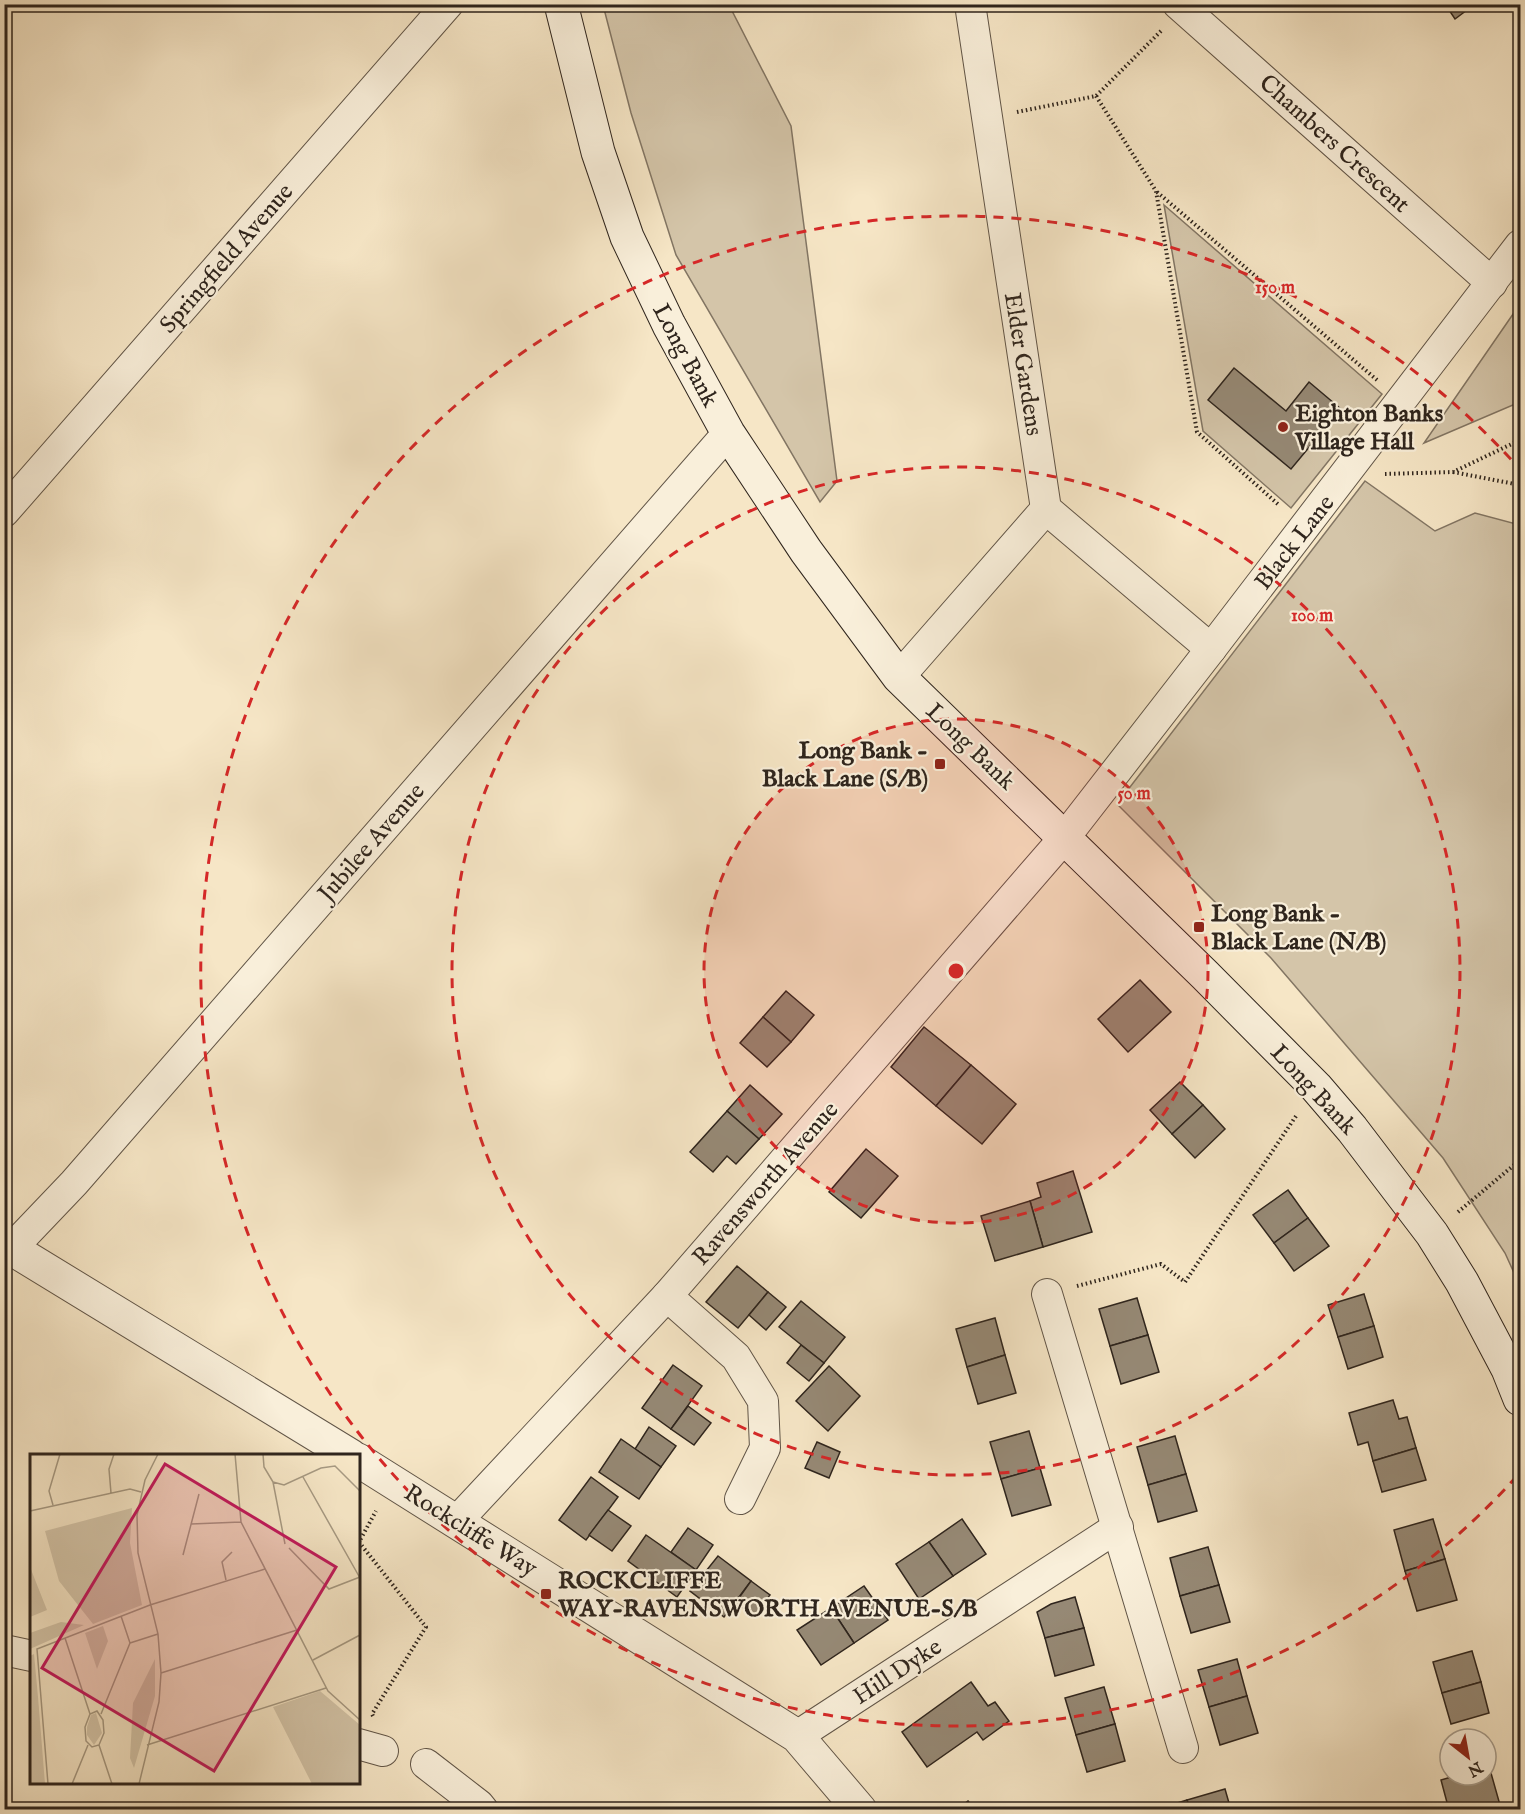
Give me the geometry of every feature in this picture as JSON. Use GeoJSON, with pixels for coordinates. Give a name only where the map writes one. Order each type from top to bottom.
{"type":"FeatureCollection","features":[{"type":"Feature","properties":{"kind":"main road","name":"Long Bank"},"geometry":{"type":"LineString","coordinates":[[561,4],[598,152],[627,237],[669,325],[728,433],[806,551],[899,677],[1205,975],[1316,1087],[1352,1129],[1432,1234],[1462,1282],[1508,1368],[1521,1399]]}},
{"type":"Feature","properties":{"kind":"main road"},"geometry":{"type":"LineString","coordinates":[[8,1246],[349,1454]]}},
{"type":"Feature","properties":{"kind":"main road","name":"Rockcliffe Way"},"geometry":{"type":"LineString","coordinates":[[360,1461],[797,1736],[860,1809]]}},
{"type":"Feature","properties":{"kind":"street","name":"Springfield Avenue"},"geometry":{"type":"LineString","coordinates":[[4,512],[448,4]]}},
{"type":"Feature","properties":{"kind":"street","name":"Elder Gardens"},"geometry":{"type":"LineString","coordinates":[[970,4],[1046,509]]}},
{"type":"Feature","properties":{"kind":"street","name":"Chambers Crescent"},"geometry":{"type":"LineString","coordinates":[[1180,7],[1492,283]]}},
{"type":"Feature","properties":{"kind":"street","name":"Black Lane"},"geometry":{"type":"LineString","coordinates":[[1065,837],[1521,245]]}},
{"type":"Feature","properties":{"kind":"street","name":"Jubilee Avenue"},"geometry":{"type":"LineString","coordinates":[[8,1246],[74,1183],[728,433]]}},
{"type":"Feature","properties":{"kind":"street"},"geometry":{"type":"LineString","coordinates":[[899,677],[1046,509],[1211,650]]}},
{"type":"Feature","properties":{"kind":"street","name":"Ravensworth Avenue"},"geometry":{"type":"LineString","coordinates":[[457,1521],[667,1296],[1065,837]]}},
{"type":"Feature","properties":{"kind":"street"},"geometry":{"type":"LineString","coordinates":[[1047,1294],[1183,1748]]}},
{"type":"Feature","properties":{"kind":"street"},"geometry":{"type":"LineString","coordinates":[[667,1296],[735,1357],[763,1401],[765,1448],[740,1499]]}},
{"type":"Feature","properties":{"kind":"street","name":"Hill Dyke"},"geometry":{"type":"LineString","coordinates":[[797,1736],[1118,1527]]}},
{"type":"Feature","properties":{"kind":"street"},"geometry":{"type":"LineString","coordinates":[[4,1650],[30,1656]]}},
{"type":"Feature","properties":{"kind":"street"},"geometry":{"type":"LineString","coordinates":[[426,1764],[483,1809]]}},
{"type":"Feature","properties":{"kind":"path"},"geometry":{"type":"LineString","coordinates":[[987,118],[1096,96],[1180,7]]}},
{"type":"Feature","properties":{"kind":"path"},"geometry":{"type":"LineString","coordinates":[[1096,96],[1156,191],[1401,401]]}},
{"type":"Feature","properties":{"kind":"path"},"geometry":{"type":"LineString","coordinates":[[1156,191],[1197,432],[1305,527]]}},
{"type":"Feature","properties":{"kind":"path"},"geometry":{"type":"LineString","coordinates":[[1453,472],[1521,440]]}},
{"type":"Feature","properties":{"kind":"path"},"geometry":{"type":"LineString","coordinates":[[1345,475],[1453,472],[1521,485]]}},
{"type":"Feature","properties":{"kind":"path"},"geometry":{"type":"LineString","coordinates":[[1047,1294],[1161,1264],[1185,1282],[1316,1087]]}},
{"type":"Feature","properties":{"kind":"path"},"geometry":{"type":"LineString","coordinates":[[1432,1234],[1521,1160]]}},
{"type":"Feature","properties":{"kind":"path"},"geometry":{"type":"LineString","coordinates":[[360,1543],[426,1627],[372,1714],[371,1748]]}},
{"type":"Feature","properties":{"kind":"shaded area"},"geometry":{"type":"Polygon","coordinates":[[[603,5],[729,5],[791,126],[837,481],[820,502],[676,255],[631,113],[603,5]]]}},
{"type":"Feature","properties":{"kind":"shaded area"},"geometry":{"type":"Polygon","coordinates":[[[1164,205],[1382,394],[1291,508],[1203,431],[1164,205]]]}},
{"type":"Feature","properties":{"kind":"shaded area"},"geometry":{"type":"Polygon","coordinates":[[[1520,304],[1520,402],[1424,443],[1520,304]]]}},
{"type":"Feature","properties":{"kind":"shaded area"},"geometry":{"type":"Polygon","coordinates":[[[1365,481],[1435,531],[1475,513],[1520,525],[1520,1286],[1505,1253],[1443,1158],[1271,958],[1117,804],[1365,481]]]}},
{"type":"Feature","properties":{"kind":"building"},"geometry":{"type":"Polygon","coordinates":[[[1445,4],[1475,4],[1455,19],[1445,4]]]}},
{"type":"Feature","properties":{"kind":"building","name":"Eighton Banks Village Hall"},"geometry":{"type":"Polygon","coordinates":[[[1234,368],[1286,411],[1309,382],[1341,409],[1291,469],[1208,400],[1234,368]]]}},
{"type":"Feature","properties":{"kind":"building"},"geometry":{"type":"Polygon","coordinates":[[[1140,980],[1171,1012],[1128,1052],[1098,1019],[1140,980]]]}},
{"type":"Feature","properties":{"kind":"building"},"geometry":{"type":"Polygon","coordinates":[[[786,991],[814,1015],[791,1042],[763,1017],[786,991]]]}},
{"type":"Feature","properties":{"kind":"building"},"geometry":{"type":"Polygon","coordinates":[[[763,1017],[791,1042],[767,1067],[740,1043],[763,1017]]]}},
{"type":"Feature","properties":{"kind":"building"},"geometry":{"type":"Polygon","coordinates":[[[924,1027],[971,1065],[936,1106],[891,1067],[924,1027]]]}},
{"type":"Feature","properties":{"kind":"building"},"geometry":{"type":"Polygon","coordinates":[[[971,1065],[1016,1104],[982,1144],[936,1106],[971,1065]]]}},
{"type":"Feature","properties":{"kind":"building"},"geometry":{"type":"Polygon","coordinates":[[[1180,1082],[1203,1105],[1172,1134],[1150,1110],[1180,1082]]]}},
{"type":"Feature","properties":{"kind":"building"},"geometry":{"type":"Polygon","coordinates":[[[750,1085],[782,1114],[759,1139],[727,1111],[750,1085]]]}},
{"type":"Feature","properties":{"kind":"building"},"geometry":{"type":"Polygon","coordinates":[[[1203,1105],[1225,1129],[1195,1158],[1172,1134],[1203,1105]]]}},
{"type":"Feature","properties":{"kind":"building"},"geometry":{"type":"Polygon","coordinates":[[[727,1111],[759,1139],[736,1164],[727,1156],[713,1172],[690,1152],[727,1111]]]}},
{"type":"Feature","properties":{"kind":"building"},"geometry":{"type":"Polygon","coordinates":[[[866,1149],[898,1176],[861,1218],[829,1192],[866,1149]]]}},
{"type":"Feature","properties":{"kind":"building"},"geometry":{"type":"Polygon","coordinates":[[[1073,1171],[1092,1232],[1043,1247],[1030,1201],[1041,1197],[1037,1183],[1073,1171]]]}},
{"type":"Feature","properties":{"kind":"building"},"geometry":{"type":"Polygon","coordinates":[[[1288,1190],[1308,1218],[1274,1243],[1253,1215],[1288,1190]]]}},
{"type":"Feature","properties":{"kind":"building"},"geometry":{"type":"Polygon","coordinates":[[[1030,1201],[1043,1247],[995,1261],[981,1216],[1030,1201]]]}},
{"type":"Feature","properties":{"kind":"building"},"geometry":{"type":"Polygon","coordinates":[[[1308,1218],[1329,1246],[1294,1271],[1274,1243],[1308,1218]]]}},
{"type":"Feature","properties":{"kind":"building"},"geometry":{"type":"Polygon","coordinates":[[[737,1266],[768,1292],[738,1328],[706,1302],[737,1266]]]}},
{"type":"Feature","properties":{"kind":"building"},"geometry":{"type":"Polygon","coordinates":[[[768,1292],[786,1307],[766,1330],[749,1315],[768,1292]]]}},
{"type":"Feature","properties":{"kind":"building"},"geometry":{"type":"Polygon","coordinates":[[[1364,1294],[1374,1326],[1338,1337],[1328,1305],[1364,1294]]]}},
{"type":"Feature","properties":{"kind":"building"},"geometry":{"type":"Polygon","coordinates":[[[1137,1298],[1148,1335],[1110,1346],[1099,1309],[1137,1298]]]}},
{"type":"Feature","properties":{"kind":"building"},"geometry":{"type":"Polygon","coordinates":[[[801,1301],[845,1337],[824,1363],[779,1327],[801,1301]]]}},
{"type":"Feature","properties":{"kind":"building"},"geometry":{"type":"Polygon","coordinates":[[[995,1318],[1005,1355],[967,1367],[956,1329],[995,1318]]]}},
{"type":"Feature","properties":{"kind":"building"},"geometry":{"type":"Polygon","coordinates":[[[1374,1326],[1383,1357],[1348,1369],[1338,1337],[1374,1326]]]}},
{"type":"Feature","properties":{"kind":"building"},"geometry":{"type":"Polygon","coordinates":[[[1148,1335],[1159,1372],[1121,1384],[1110,1346],[1148,1335]]]}},
{"type":"Feature","properties":{"kind":"building"},"geometry":{"type":"Polygon","coordinates":[[[801,1345],[824,1363],[809,1381],[787,1363],[801,1345]]]}},
{"type":"Feature","properties":{"kind":"building"},"geometry":{"type":"Polygon","coordinates":[[[1005,1355],[1016,1393],[978,1404],[967,1367],[1005,1355]]]}},
{"type":"Feature","properties":{"kind":"building"},"geometry":{"type":"Polygon","coordinates":[[[673,1365],[702,1386],[671,1429],[642,1408],[673,1365]]]}},
{"type":"Feature","properties":{"kind":"building"},"geometry":{"type":"Polygon","coordinates":[[[829,1366],[860,1396],[828,1431],[796,1401],[829,1366]]]}},
{"type":"Feature","properties":{"kind":"building"},"geometry":{"type":"Polygon","coordinates":[[[1393,1400],[1399,1419],[1407,1417],[1416,1448],[1373,1461],[1368,1442],[1358,1445],[1349,1413],[1393,1400]]]}},
{"type":"Feature","properties":{"kind":"building"},"geometry":{"type":"Polygon","coordinates":[[[688,1406],[711,1423],[694,1445],[671,1429],[688,1406]]]}},
{"type":"Feature","properties":{"kind":"building"},"geometry":{"type":"Polygon","coordinates":[[[649,1427],[676,1446],[661,1467],[635,1449],[649,1427]]]}},
{"type":"Feature","properties":{"kind":"building"},"geometry":{"type":"Polygon","coordinates":[[[1029,1431],[1040,1468],[1001,1479],[990,1442],[1029,1431]]]}},
{"type":"Feature","properties":{"kind":"building"},"geometry":{"type":"Polygon","coordinates":[[[1175,1436],[1186,1474],[1148,1485],[1137,1447],[1175,1436]]]}},
{"type":"Feature","properties":{"kind":"building"},"geometry":{"type":"Polygon","coordinates":[[[621,1439],[661,1467],[639,1499],[599,1472],[621,1439]]]}},
{"type":"Feature","properties":{"kind":"building"},"geometry":{"type":"Polygon","coordinates":[[[817,1442],[840,1452],[829,1478],[805,1468],[817,1442]]]}},
{"type":"Feature","properties":{"kind":"building"},"geometry":{"type":"Polygon","coordinates":[[[1416,1448],[1426,1480],[1382,1492],[1373,1461],[1416,1448]]]}},
{"type":"Feature","properties":{"kind":"building"},"geometry":{"type":"Polygon","coordinates":[[[1040,1468],[1051,1505],[1012,1516],[1001,1479],[1040,1468]]]}},
{"type":"Feature","properties":{"kind":"building"},"geometry":{"type":"Polygon","coordinates":[[[1186,1474],[1197,1511],[1158,1522],[1148,1485],[1186,1474]]]}},
{"type":"Feature","properties":{"kind":"building"},"geometry":{"type":"Polygon","coordinates":[[[591,1477],[618,1497],[586,1540],[559,1520],[591,1477]]]}},
{"type":"Feature","properties":{"kind":"building"},"geometry":{"type":"Polygon","coordinates":[[[608,1510],[631,1526],[612,1551],[589,1535],[608,1510]]]}},
{"type":"Feature","properties":{"kind":"building"},"geometry":{"type":"Polygon","coordinates":[[[962,1519],[986,1554],[953,1576],[929,1542],[962,1519]]]}},
{"type":"Feature","properties":{"kind":"building"},"geometry":{"type":"Polygon","coordinates":[[[1433,1519],[1445,1559],[1405,1571],[1394,1530],[1433,1519]]]}},
{"type":"Feature","properties":{"kind":"building"},"geometry":{"type":"Polygon","coordinates":[[[688,1528],[713,1545],[696,1570],[671,1552],[688,1528]]]}},
{"type":"Feature","properties":{"kind":"building"},"geometry":{"type":"Polygon","coordinates":[[[646,1535],[696,1570],[677,1597],[628,1561],[646,1535]]]}},
{"type":"Feature","properties":{"kind":"building"},"geometry":{"type":"Polygon","coordinates":[[[929,1542],[953,1576],[919,1599],[896,1564],[929,1542]]]}},
{"type":"Feature","properties":{"kind":"building"},"geometry":{"type":"Polygon","coordinates":[[[1208,1547],[1219,1585],[1180,1596],[1170,1558],[1208,1547]]]}},
{"type":"Feature","properties":{"kind":"building"},"geometry":{"type":"Polygon","coordinates":[[[718,1556],[751,1581],[724,1617],[690,1591],[718,1556]]]}},
{"type":"Feature","properties":{"kind":"building"},"geometry":{"type":"Polygon","coordinates":[[[1445,1559],[1457,1600],[1417,1611],[1405,1571],[1445,1559]]]}},
{"type":"Feature","properties":{"kind":"building"},"geometry":{"type":"Polygon","coordinates":[[[751,1581],[770,1595],[755,1617],[736,1602],[751,1581]]]}},
{"type":"Feature","properties":{"kind":"building"},"geometry":{"type":"Polygon","coordinates":[[[1219,1585],[1230,1622],[1191,1633],[1180,1596],[1219,1585]]]}},
{"type":"Feature","properties":{"kind":"building"},"geometry":{"type":"Polygon","coordinates":[[[864,1586],[888,1620],[854,1643],[831,1608],[864,1586]]]}},
{"type":"Feature","properties":{"kind":"building"},"geometry":{"type":"Polygon","coordinates":[[[1075,1597],[1084,1628],[1045,1638],[1037,1612],[1051,1604],[1075,1597]]]}},
{"type":"Feature","properties":{"kind":"building"},"geometry":{"type":"Polygon","coordinates":[[[831,1608],[854,1643],[821,1665],[797,1630],[831,1608]]]}},
{"type":"Feature","properties":{"kind":"building"},"geometry":{"type":"Polygon","coordinates":[[[1084,1628],[1094,1665],[1055,1676],[1045,1638],[1084,1628]]]}},
{"type":"Feature","properties":{"kind":"building"},"geometry":{"type":"Polygon","coordinates":[[[1472,1651],[1481,1682],[1442,1693],[1433,1662],[1472,1651]]]}},
{"type":"Feature","properties":{"kind":"building"},"geometry":{"type":"Polygon","coordinates":[[[1237,1659],[1247,1696],[1209,1707],[1198,1670],[1237,1659]]]}},
{"type":"Feature","properties":{"kind":"building"},"geometry":{"type":"Polygon","coordinates":[[[971,1682],[988,1706],[995,1702],[1009,1721],[983,1740],[977,1732],[927,1767],[902,1732],[971,1682]]]}},
{"type":"Feature","properties":{"kind":"building"},"geometry":{"type":"Polygon","coordinates":[[[1481,1682],[1489,1713],[1451,1724],[1442,1693],[1481,1682]]]}},
{"type":"Feature","properties":{"kind":"building"},"geometry":{"type":"Polygon","coordinates":[[[1104,1687],[1115,1724],[1076,1735],[1065,1698],[1104,1687]]]}},
{"type":"Feature","properties":{"kind":"building"},"geometry":{"type":"Polygon","coordinates":[[[1247,1696],[1258,1733],[1220,1745],[1209,1707],[1247,1696]]]}},
{"type":"Feature","properties":{"kind":"building"},"geometry":{"type":"Polygon","coordinates":[[[1115,1724],[1125,1761],[1087,1772],[1076,1735],[1115,1724]]]}},
{"type":"Feature","properties":{"kind":"building"},"geometry":{"type":"Polygon","coordinates":[[[1443,1787],[1495,1787],[1500,1805],[1485,1810],[1449,1810],[1443,1787]]]}},
{"type":"Feature","properties":{"kind":"building"},"geometry":{"type":"Polygon","coordinates":[[[1225,1789],[1231,1810],[1190,1810],[1187,1800],[1225,1789]]]}},
{"type":"Feature","properties":{"kind":"building"},"geometry":{"type":"Polygon","coordinates":[[[1187,1800],[1190,1810],[1155,1810],[1187,1800]]]}},
{"type":"Feature","properties":{"kind":"building"},"geometry":{"type":"Polygon","coordinates":[[[968,1801],[975,1810],[956,1810],[968,1801]]]}},
{"type":"Feature","properties":{"kind":"place","name":"Eighton Banks Village Hall"},"geometry":{"type":"Point","coordinates":[1283,427]}},
{"type":"Feature","properties":{"kind":"place","name":"Long Bank - Black Lane (S/B)"},"geometry":{"type":"Point","coordinates":[940,764]}},
{"type":"Feature","properties":{"kind":"place","name":"Long Bank - Black Lane (N/B)"},"geometry":{"type":"Point","coordinates":[1199,927]}},
{"type":"Feature","properties":{"kind":"place","name":"ROCKCLIFFE WAY-RAVENSWORTH AVENUE-S/B"},"geometry":{"type":"Point","coordinates":[546,1594]}}]}
